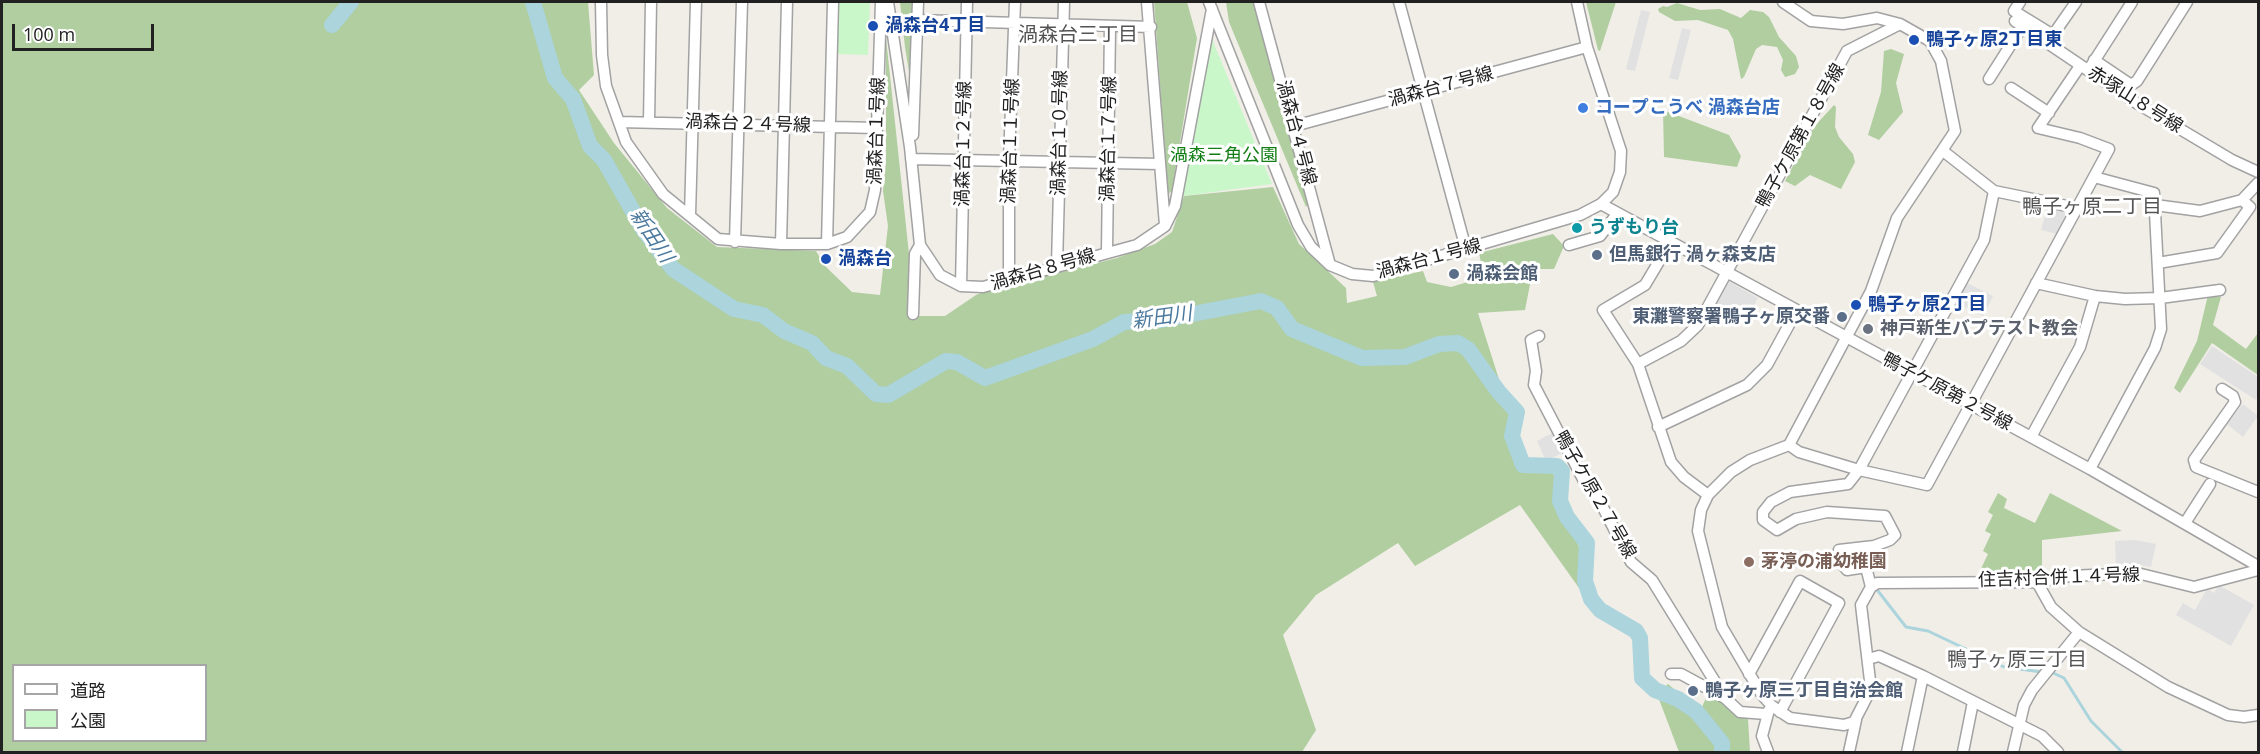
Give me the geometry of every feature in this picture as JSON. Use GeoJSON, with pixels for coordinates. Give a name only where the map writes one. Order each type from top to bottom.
{"type":"FeatureCollection","features":[{"type":"Feature","properties":{"kind":"street","name":"渦森台１号線"},"geometry":{"type":"LineString","coordinates":[[601,2],[603,66],[606,86],[626,142],[663,194],[718,239],[781,244],[827,244],[847,237],[870,212],[875,190],[881,2]]}},
{"type":"Feature","properties":{"kind":"street"},"geometry":{"type":"LineString","coordinates":[[649,122],[651,2]]}},
{"type":"Feature","properties":{"kind":"street"},"geometry":{"type":"LineString","coordinates":[[690,215],[696,2]]}},
{"type":"Feature","properties":{"kind":"street"},"geometry":{"type":"LineString","coordinates":[[735,242],[742,2]]}},
{"type":"Feature","properties":{"kind":"street"},"geometry":{"type":"LineString","coordinates":[[781,244],[787,2]]}},
{"type":"Feature","properties":{"kind":"street"},"geometry":{"type":"LineString","coordinates":[[827,244],[833,2]]}},
{"type":"Feature","properties":{"kind":"street"},"geometry":{"type":"LineString","coordinates":[[888,2],[910,147],[920,245],[940,275],[961,286]]}},
{"type":"Feature","properties":{"kind":"street"},"geometry":{"type":"LineString","coordinates":[[910,147],[913,135],[918,2]]}},
{"type":"Feature","properties":{"kind":"street","name":"渦森台１２号線"},"geometry":{"type":"LineString","coordinates":[[961,286],[967,2]]}},
{"type":"Feature","properties":{"kind":"street","name":"渦森台１１号線"},"geometry":{"type":"LineString","coordinates":[[1009,281],[1009,160],[1015,2]]}},
{"type":"Feature","properties":{"kind":"street","name":"渦森台１０号線"},"geometry":{"type":"LineString","coordinates":[[1057,265],[1064,2]]}},
{"type":"Feature","properties":{"kind":"street"},"geometry":{"type":"LineString","coordinates":[[1147,2],[1165,226]]}},
{"type":"Feature","properties":{"kind":"street","name":"渦森台４号線"},"geometry":{"type":"LineString","coordinates":[[1260,2],[1330,265]]}},
{"type":"Feature","properties":{"kind":"street"},"geometry":{"type":"LineString","coordinates":[[1399,2],[1466,249]]}},
{"type":"Feature","properties":{"kind":"street"},"geometry":{"type":"LineString","coordinates":[[1577,2],[1587,47],[1621,151],[1620,172],[1613,192],[1601,204]]}},
{"type":"Feature","properties":{"kind":"street"},"geometry":{"type":"LineString","coordinates":[[1783,2],[1811,21],[1843,24],[1877,18],[1900,24],[1930,41],[1941,61],[1955,131],[1897,218],[1871,291],[1789,445],[1750,460],[1731,472],[1708,495],[1701,510],[1698,531],[1722,627],[1773,711],[1790,718],[1844,725],[1856,720]]}},
{"type":"Feature","properties":{"kind":"street"},"geometry":{"type":"LineString","coordinates":[[2020,2],[2014,10],[2053,35],[2076,2]]}},
{"type":"Feature","properties":{"kind":"street"},"geometry":{"type":"LineString","coordinates":[[1789,445],[1799,452],[1859,470],[1927,484],[2109,149],[2080,138],[2038,128],[2084,69],[2094,60],[2132,2]]}},
{"type":"Feature","properties":{"kind":"street"},"geometry":{"type":"LineString","coordinates":[[2094,60],[2131,85],[2137,81],[2187,2]]}},
{"type":"Feature","properties":{"kind":"street","name":"渦森台１号線"},"geometry":{"type":"LineString","coordinates":[[1212,4],[1298,225],[1311,247],[1330,265],[1352,274],[1373,276],[1580,215],[1601,204]]}},
{"type":"Feature","properties":{"kind":"street"},"geometry":{"type":"LineString","coordinates":[[1165,226],[1175,206],[1212,4]]}},
{"type":"Feature","properties":{"kind":"street"},"geometry":{"type":"LineString","coordinates":[[917,20],[1150,27]]}},
{"type":"Feature","properties":{"kind":"street","name":"鴨子ケ原第１８号線"},"geometry":{"type":"LineString","coordinates":[[1638,364],[1682,341],[1698,325],[1847,51],[1900,24]]}},
{"type":"Feature","properties":{"kind":"street","name":"赤塚山８号線"},"geometry":{"type":"LineString","coordinates":[[1989,79],[2018,24],[2084,69],[2232,160],[2259,172]]}},
{"type":"Feature","properties":{"kind":"street","name":"渦森台１７号線"},"geometry":{"type":"LineString","coordinates":[[1107,251],[1110,27]]}},
{"type":"Feature","properties":{"kind":"street","name":"渦森台７号線"},"geometry":{"type":"LineString","coordinates":[[1294,126],[1587,47]]}},
{"type":"Feature","properties":{"kind":"street"},"geometry":{"type":"LineString","coordinates":[[2011,87],[2049,112]]}},
{"type":"Feature","properties":{"kind":"street","name":"渦森台２４号線"},"geometry":{"type":"LineString","coordinates":[[619,122],[877,128]]}},
{"type":"Feature","properties":{"kind":"street"},"geometry":{"type":"LineString","coordinates":[[1943,151],[1994,191],[2077,208]]}},
{"type":"Feature","properties":{"kind":"street"},"geometry":{"type":"LineString","coordinates":[[910,159],[1160,164]]}},
{"type":"Feature","properties":{"kind":"street"},"geometry":{"type":"LineString","coordinates":[[2090,469],[2155,348],[2161,329],[2154,193],[2094,177]]}},
{"type":"Feature","properties":{"kind":"street"},"geometry":{"type":"LineString","coordinates":[[2155,205],[2200,211],[2242,200],[2259,183]]}},
{"type":"Feature","properties":{"kind":"street"},"geometry":{"type":"LineString","coordinates":[[1849,753],[1856,720],[1871,688],[1861,605],[1872,586],[1866,567],[1846,570],[1839,561],[1839,550],[1874,546],[1890,540],[1895,534],[1885,516],[1827,512],[1796,519],[1777,530],[1763,520],[1763,512],[1771,502],[1790,492],[1848,484],[1859,470],[1984,240],[1994,191]]}},
{"type":"Feature","properties":{"kind":"street"},"geometry":{"type":"LineString","coordinates":[[2158,263],[2217,253],[2250,207],[2242,200]]}},
{"type":"Feature","properties":{"kind":"street","name":"鴨子ケ原第２号線"},"geometry":{"type":"LineString","coordinates":[[1601,204],[1796,312],[2090,469],[2259,568]]}},
{"type":"Feature","properties":{"kind":"street"},"geometry":{"type":"LineString","coordinates":[[1569,245],[1600,236],[1617,214]]}},
{"type":"Feature","properties":{"kind":"street","name":"渦森台８号線"},"geometry":{"type":"LineString","coordinates":[[961,286],[983,287],[1009,281],[1057,265],[1137,245],[1165,226]]}},
{"type":"Feature","properties":{"kind":"street"},"geometry":{"type":"LineString","coordinates":[[1670,243],[1645,285],[1603,310],[1638,364],[1671,462],[1684,477],[1708,495]]}},
{"type":"Feature","properties":{"kind":"street"},"geometry":{"type":"LineString","coordinates":[[913,314],[915,254],[920,245]]}},
{"type":"Feature","properties":{"kind":"street"},"geometry":{"type":"LineString","coordinates":[[2036,283],[2095,296],[2125,299],[2160,298],[2220,290]]}},
{"type":"Feature","properties":{"kind":"street"},"geometry":{"type":"LineString","coordinates":[[2031,437],[2080,347],[2095,296]]}},
{"type":"Feature","properties":{"kind":"street"},"geometry":{"type":"LineString","coordinates":[[1658,427],[1747,385],[1767,365],[1796,312]]}},
{"type":"Feature","properties":{"kind":"street","name":"鴨子ケ原２７号線"},"geometry":{"type":"LineString","coordinates":[[1539,336],[1531,340],[1536,371],[1534,385],[1584,482],[1593,488],[1631,562],[1652,580],[1725,698],[1740,712],[1773,711]]}},
{"type":"Feature","properties":{"kind":"street"},"geometry":{"type":"LineString","coordinates":[[2222,389],[2233,396],[2235,402],[2194,460],[2196,467],[2259,492]]}},
{"type":"Feature","properties":{"kind":"street"},"geometry":{"type":"LineString","coordinates":[[2185,524],[2210,484]]}},
{"type":"Feature","properties":{"kind":"street","name":"住吉村合併１４号線"},"geometry":{"type":"LineString","coordinates":[[1872,586],[1893,581],[2037,582],[2070,576],[2137,573],[2194,587],[2259,568]]}},
{"type":"Feature","properties":{"kind":"street"},"geometry":{"type":"LineString","coordinates":[[1749,674],[1800,581],[1839,603],[1773,711],[1762,736],[1768,753]]}},
{"type":"Feature","properties":{"kind":"street"},"geometry":{"type":"LineString","coordinates":[[2037,582],[2051,607],[2079,632],[2168,687],[2228,715],[2244,717],[2259,715]]}},
{"type":"Feature","properties":{"kind":"street"},"geometry":{"type":"LineString","coordinates":[[2013,753],[2024,705],[2051,666],[2079,632]]}},
{"type":"Feature","properties":{"kind":"street"},"geometry":{"type":"LineString","coordinates":[[1868,659],[1879,656],[1923,676],[2042,736],[2058,753]]}},
{"type":"Feature","properties":{"kind":"street"},"geometry":{"type":"LineString","coordinates":[[1671,674],[1681,674],[1725,698]]}},
{"type":"Feature","properties":{"kind":"street"},"geometry":{"type":"LineString","coordinates":[[1907,753],[1923,676]]}},
{"type":"Feature","properties":{"kind":"street"},"geometry":{"type":"LineString","coordinates":[[1963,753],[1973,702]]}},
{"type":"Feature","properties":{"kind":"green space"},"geometry":{"type":"Polygon","coordinates":[[[2,2],[588,2],[594,75],[579,90],[614,143],[667,208],[717,247],[816,251],[825,266],[852,292],[880,295],[888,226],[883,191],[886,163],[886,38],[909,254],[910,316],[945,316],[986,291],[1117,258],[1155,244],[1172,232],[1184,196],[1273,187],[1299,244],[1346,288],[1347,303],[1377,296],[1373,282],[1423,271],[1427,282],[1451,287],[1484,277],[1479,253],[1553,234],[1564,246],[1554,269],[1533,269],[1525,310],[1478,313],[1527,468],[1552,470],[1581,553],[1579,588],[1520,505],[1415,566],[1398,543],[1316,595],[1283,635],[1316,730],[1302,752],[2,752],[2,2]]]}},
{"type":"Feature","properties":{"kind":"green space"},"geometry":{"type":"Polygon","coordinates":[[[837,2],[870,2],[868,55],[836,54],[837,2]]]}},
{"type":"Feature","properties":{"kind":"green space"},"geometry":{"type":"Polygon","coordinates":[[[900,2],[915,2],[914,103],[905,47],[900,2]]]}},
{"type":"Feature","properties":{"kind":"green space"},"geometry":{"type":"Polygon","coordinates":[[[1154,2],[1187,2],[1197,38],[1172,191],[1168,194],[1154,2]]]}},
{"type":"Feature","properties":{"kind":"green space"},"geometry":{"type":"Polygon","coordinates":[[[1226,2],[1255,2],[1309,203],[1306,207],[1229,22],[1226,2]]]}},
{"type":"Feature","properties":{"kind":"green space"},"geometry":{"type":"Polygon","coordinates":[[[1586,2],[1616,2],[1600,51],[1598,50],[1586,2]]]}},
{"type":"Feature","properties":{"kind":"green space"},"geometry":{"type":"Polygon","coordinates":[[[1677,3],[1700,10],[1720,9],[1741,18],[1750,10],[1763,12],[1769,17],[1779,37],[1796,56],[1799,67],[1795,74],[1785,77],[1781,70],[1783,60],[1777,47],[1762,45],[1756,49],[1741,79],[1733,39],[1728,30],[1698,20],[1675,21],[1659,12],[1658,9],[1663,6],[1667,7],[1677,3]]]}},
{"type":"Feature","properties":{"kind":"green space","name":"渦森三角公園"},"geometry":{"type":"Polygon","coordinates":[[[1212,39],[1272,184],[1183,196],[1212,39]]]}},
{"type":"Feature","properties":{"kind":"green space"},"geometry":{"type":"Polygon","coordinates":[[[1891,49],[1904,54],[1896,83],[1903,112],[1879,140],[1868,135],[1881,92],[1884,51],[1891,49]]]}},
{"type":"Feature","properties":{"kind":"green space"},"geometry":{"type":"Polygon","coordinates":[[[1834,105],[1836,107],[1835,127],[1839,137],[1853,154],[1855,162],[1841,189],[1810,175],[1795,186],[1785,181],[1813,128],[1834,105]]]}},
{"type":"Feature","properties":{"kind":"green space"},"geometry":{"type":"Polygon","coordinates":[[[1663,110],[1729,135],[1741,156],[1737,167],[1664,157],[1663,110]]]}},
{"type":"Feature","properties":{"kind":"green space"},"geometry":{"type":"Polygon","coordinates":[[[2208,295],[2221,297],[2213,325],[2246,349],[2258,333],[2258,375],[2212,343],[2180,393],[2174,388],[2197,341],[2208,295]]]}},
{"type":"Feature","properties":{"kind":"green space"},"geometry":{"type":"Polygon","coordinates":[[[1998,493],[2007,499],[2004,508],[2035,523],[2050,493],[2122,531],[2042,540],[2042,574],[1979,573],[1988,554],[1983,551],[1991,534],[1985,531],[1993,515],[1988,512],[1998,493]]]}},
{"type":"Feature","properties":{"kind":"green space"},"geometry":{"type":"Polygon","coordinates":[[[1668,684],[1687,700],[1702,707],[1708,693],[1748,719],[1750,752],[1679,752],[1657,694],[1668,684]]]}},
{"type":"Feature","properties":{"kind":"shaded area"},"geometry":{"type":"Polygon","coordinates":[[[1641,10],[1650,12],[1635,71],[1626,69],[1641,10]]]}},
{"type":"Feature","properties":{"kind":"shaded area"},"geometry":{"type":"Polygon","coordinates":[[[1682,28],[1691,30],[1678,80],[1669,78],[1682,28]]]}},
{"type":"Feature","properties":{"kind":"shaded area"},"geometry":{"type":"Polygon","coordinates":[[[2048,205],[2069,213],[2057,234],[2041,230],[2048,205]]]}},
{"type":"Feature","properties":{"kind":"shaded area"},"geometry":{"type":"Polygon","coordinates":[[[1728,281],[1758,298],[1743,324],[1713,307],[1728,281]]]}},
{"type":"Feature","properties":{"kind":"shaded area"},"geometry":{"type":"Polygon","coordinates":[[[1965,282],[1993,296],[1983,316],[1955,302],[1965,282]]]}},
{"type":"Feature","properties":{"kind":"shaded area"},"geometry":{"type":"Polygon","coordinates":[[[2212,346],[2258,377],[2256,400],[2200,364],[2212,346]]]}},
{"type":"Feature","properties":{"kind":"shaded area"},"geometry":{"type":"Polygon","coordinates":[[[2243,404],[2258,416],[2243,437],[2227,424],[2243,404]]]}},
{"type":"Feature","properties":{"kind":"shaded area"},"geometry":{"type":"Polygon","coordinates":[[[1556,431],[1566,451],[1546,461],[1537,441],[1556,431]]]}},
{"type":"Feature","properties":{"kind":"shaded area"},"geometry":{"type":"Polygon","coordinates":[[[2135,540],[2156,544],[2151,567],[2116,564],[2115,541],[2135,540]]]}},
{"type":"Feature","properties":{"kind":"shaded area"},"geometry":{"type":"Polygon","coordinates":[[[2219,585],[2254,605],[2231,646],[2176,615],[2183,603],[2195,610],[2207,589],[2214,593],[2219,585]]]}},
{"type":"Feature","properties":{"kind":"waterway","name":"新田川"},"geometry":{"type":"LineString","coordinates":[[332,25],[351,2]]}},
{"type":"Feature","properties":{"kind":"waterway","name":"新田川"},"geometry":{"type":"LineString","coordinates":[[533,2],[555,78],[573,99],[590,146],[604,160],[643,229],[673,269],[734,309],[763,315],[784,331],[812,343],[826,358],[847,366],[876,394],[888,395],[946,361],[957,362],[985,378],[1093,339],[1124,322],[1161,320],[1261,301],[1277,308],[1292,329],[1362,358],[1405,357],[1439,344],[1458,343],[1468,349],[1498,391],[1517,412],[1512,436],[1523,465],[1557,466],[1562,471],[1560,501],[1567,517],[1587,543],[1585,581],[1591,599],[1600,610],[1636,631],[1640,638],[1642,678],[1655,690],[1678,699],[1696,711],[1722,743],[1722,752]]}},
{"type":"Feature","properties":{"kind":"waterway"},"geometry":{"type":"LineString","coordinates":[[1878,591],[1906,627],[1928,631],[2004,667],[2042,672]]}},
{"type":"Feature","properties":{"kind":"waterway"},"geometry":{"type":"LineString","coordinates":[[2051,672],[2064,678],[2091,721],[2122,752]]}},
{"type":"Feature","properties":{"kind":"place","name":"渦森台4丁目"},"geometry":{"type":"Point","coordinates":[873,26]}},
{"type":"Feature","properties":{"kind":"place","name":"鴨子ヶ原2丁目東"},"geometry":{"type":"Point","coordinates":[1914,40]}},
{"type":"Feature","properties":{"kind":"place","name":"コープこうべ 渦森台店"},"geometry":{"type":"Point","coordinates":[1583,108]}},
{"type":"Feature","properties":{"kind":"place","name":"うずもり台"},"geometry":{"type":"Point","coordinates":[1577,228]}},
{"type":"Feature","properties":{"kind":"place","name":"但馬銀行 渦ヶ森支店"},"geometry":{"type":"Point","coordinates":[1597,255]}},
{"type":"Feature","properties":{"kind":"place","name":"渦森台"},"geometry":{"type":"Point","coordinates":[826,259]}},
{"type":"Feature","properties":{"kind":"place","name":"渦森会館"},"geometry":{"type":"Point","coordinates":[1454,274]}},
{"type":"Feature","properties":{"kind":"place","name":"鴨子ヶ原2丁目"},"geometry":{"type":"Point","coordinates":[1856,305]}},
{"type":"Feature","properties":{"kind":"place","name":"東灘警察署鴨子ヶ原交番"},"geometry":{"type":"Point","coordinates":[1842,317]}},
{"type":"Feature","properties":{"kind":"place","name":"神戸新生バプテスト教会"},"geometry":{"type":"Point","coordinates":[1868,329]}},
{"type":"Feature","properties":{"kind":"place","name":"茅渟の浦幼稚園"},"geometry":{"type":"Point","coordinates":[1749,562]}},
{"type":"Feature","properties":{"kind":"place","name":"鴨子ヶ原三丁目自治会館"},"geometry":{"type":"Point","coordinates":[1693,691]}},
{"type":"Feature","properties":{"kind":"district","name":"渦森台三丁目"},"geometry":{"type":"Point","coordinates":[1078,35]}},
{"type":"Feature","properties":{"kind":"district","name":"鴨子ヶ原二丁目"},"geometry":{"type":"Point","coordinates":[2092,207]}},
{"type":"Feature","properties":{"kind":"district","name":"鴨子ヶ原三丁目"},"geometry":{"type":"Point","coordinates":[2017,660]}}]}
